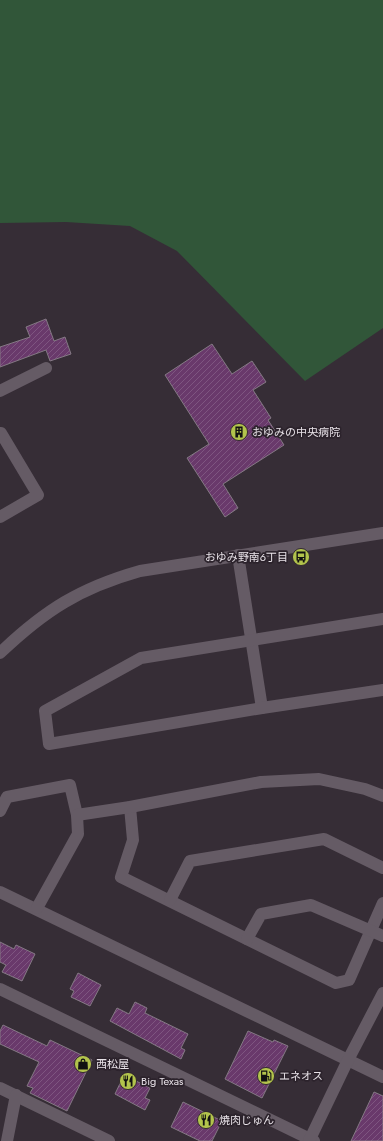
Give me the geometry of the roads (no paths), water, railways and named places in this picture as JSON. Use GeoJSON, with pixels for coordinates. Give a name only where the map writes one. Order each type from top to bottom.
{"type":"FeatureCollection","features":[{"type":"Feature","properties":{"kind":"street"},"geometry":{"type":"LineString","coordinates":[[0,391],[46,368]]}},
{"type":"Feature","properties":{"kind":"street"},"geometry":{"type":"LineString","coordinates":[[0,433],[38,495],[0,517]]}},
{"type":"Feature","properties":{"kind":"street"},"geometry":{"type":"LineString","coordinates":[[0,653],[34,622],[54,608],[82,592],[109,580],[140,571],[383,533]]}},
{"type":"Feature","properties":{"kind":"street"},"geometry":{"type":"LineString","coordinates":[[238,555],[262,708]]}},
{"type":"Feature","properties":{"kind":"street"},"geometry":{"type":"LineString","coordinates":[[383,619],[141,658],[44,711],[49,744],[262,708],[383,690]]}},
{"type":"Feature","properties":{"kind":"street"},"geometry":{"type":"LineString","coordinates":[[77,815],[130,808],[261,782],[319,779],[365,789],[383,796]]}},
{"type":"Feature","properties":{"kind":"street"},"geometry":{"type":"LineString","coordinates":[[0,811],[7,797],[70,785],[77,815],[78,834],[37,908]]}},
{"type":"Feature","properties":{"kind":"street"},"geometry":{"type":"LineString","coordinates":[[130,808],[133,840],[121,877],[336,983],[349,980],[383,903]]}},
{"type":"Feature","properties":{"kind":"street"},"geometry":{"type":"LineString","coordinates":[[170,900],[190,861],[324,839],[383,868]]}},
{"type":"Feature","properties":{"kind":"street"},"geometry":{"type":"LineString","coordinates":[[0,892],[37,908],[383,1077]]}},
{"type":"Feature","properties":{"kind":"street"},"geometry":{"type":"LineString","coordinates":[[247,939],[261,914],[311,905],[383,936]]}},
{"type":"Feature","properties":{"kind":"street"},"geometry":{"type":"LineString","coordinates":[[0,989],[311,1140],[348,1060],[383,994]]}},
{"type":"Feature","properties":{"kind":"street"},"geometry":{"type":"LineString","coordinates":[[0,1088],[109,1141]]}},
{"type":"Feature","properties":{"kind":"street"},"geometry":{"type":"LineString","coordinates":[[7,1141],[16,1095]]}},
{"type":"Feature","properties":{"kind":"place","name":"おゆみの中央病院"},"geometry":{"type":"Point","coordinates":[239,432]}},
{"type":"Feature","properties":{"kind":"place","name":"おゆみ野南6丁目"},"geometry":{"type":"Point","coordinates":[301,557]}},
{"type":"Feature","properties":{"kind":"place","name":"西松屋"},"geometry":{"type":"Point","coordinates":[83,1064]}},
{"type":"Feature","properties":{"kind":"place","name":"エネオス"},"geometry":{"type":"Point","coordinates":[266,1076]}},
{"type":"Feature","properties":{"kind":"place","name":"Big Texas"},"geometry":{"type":"Point","coordinates":[128,1081]}},
{"type":"Feature","properties":{"kind":"place","name":"焼肉じゅん"},"geometry":{"type":"Point","coordinates":[206,1120]}}]}
